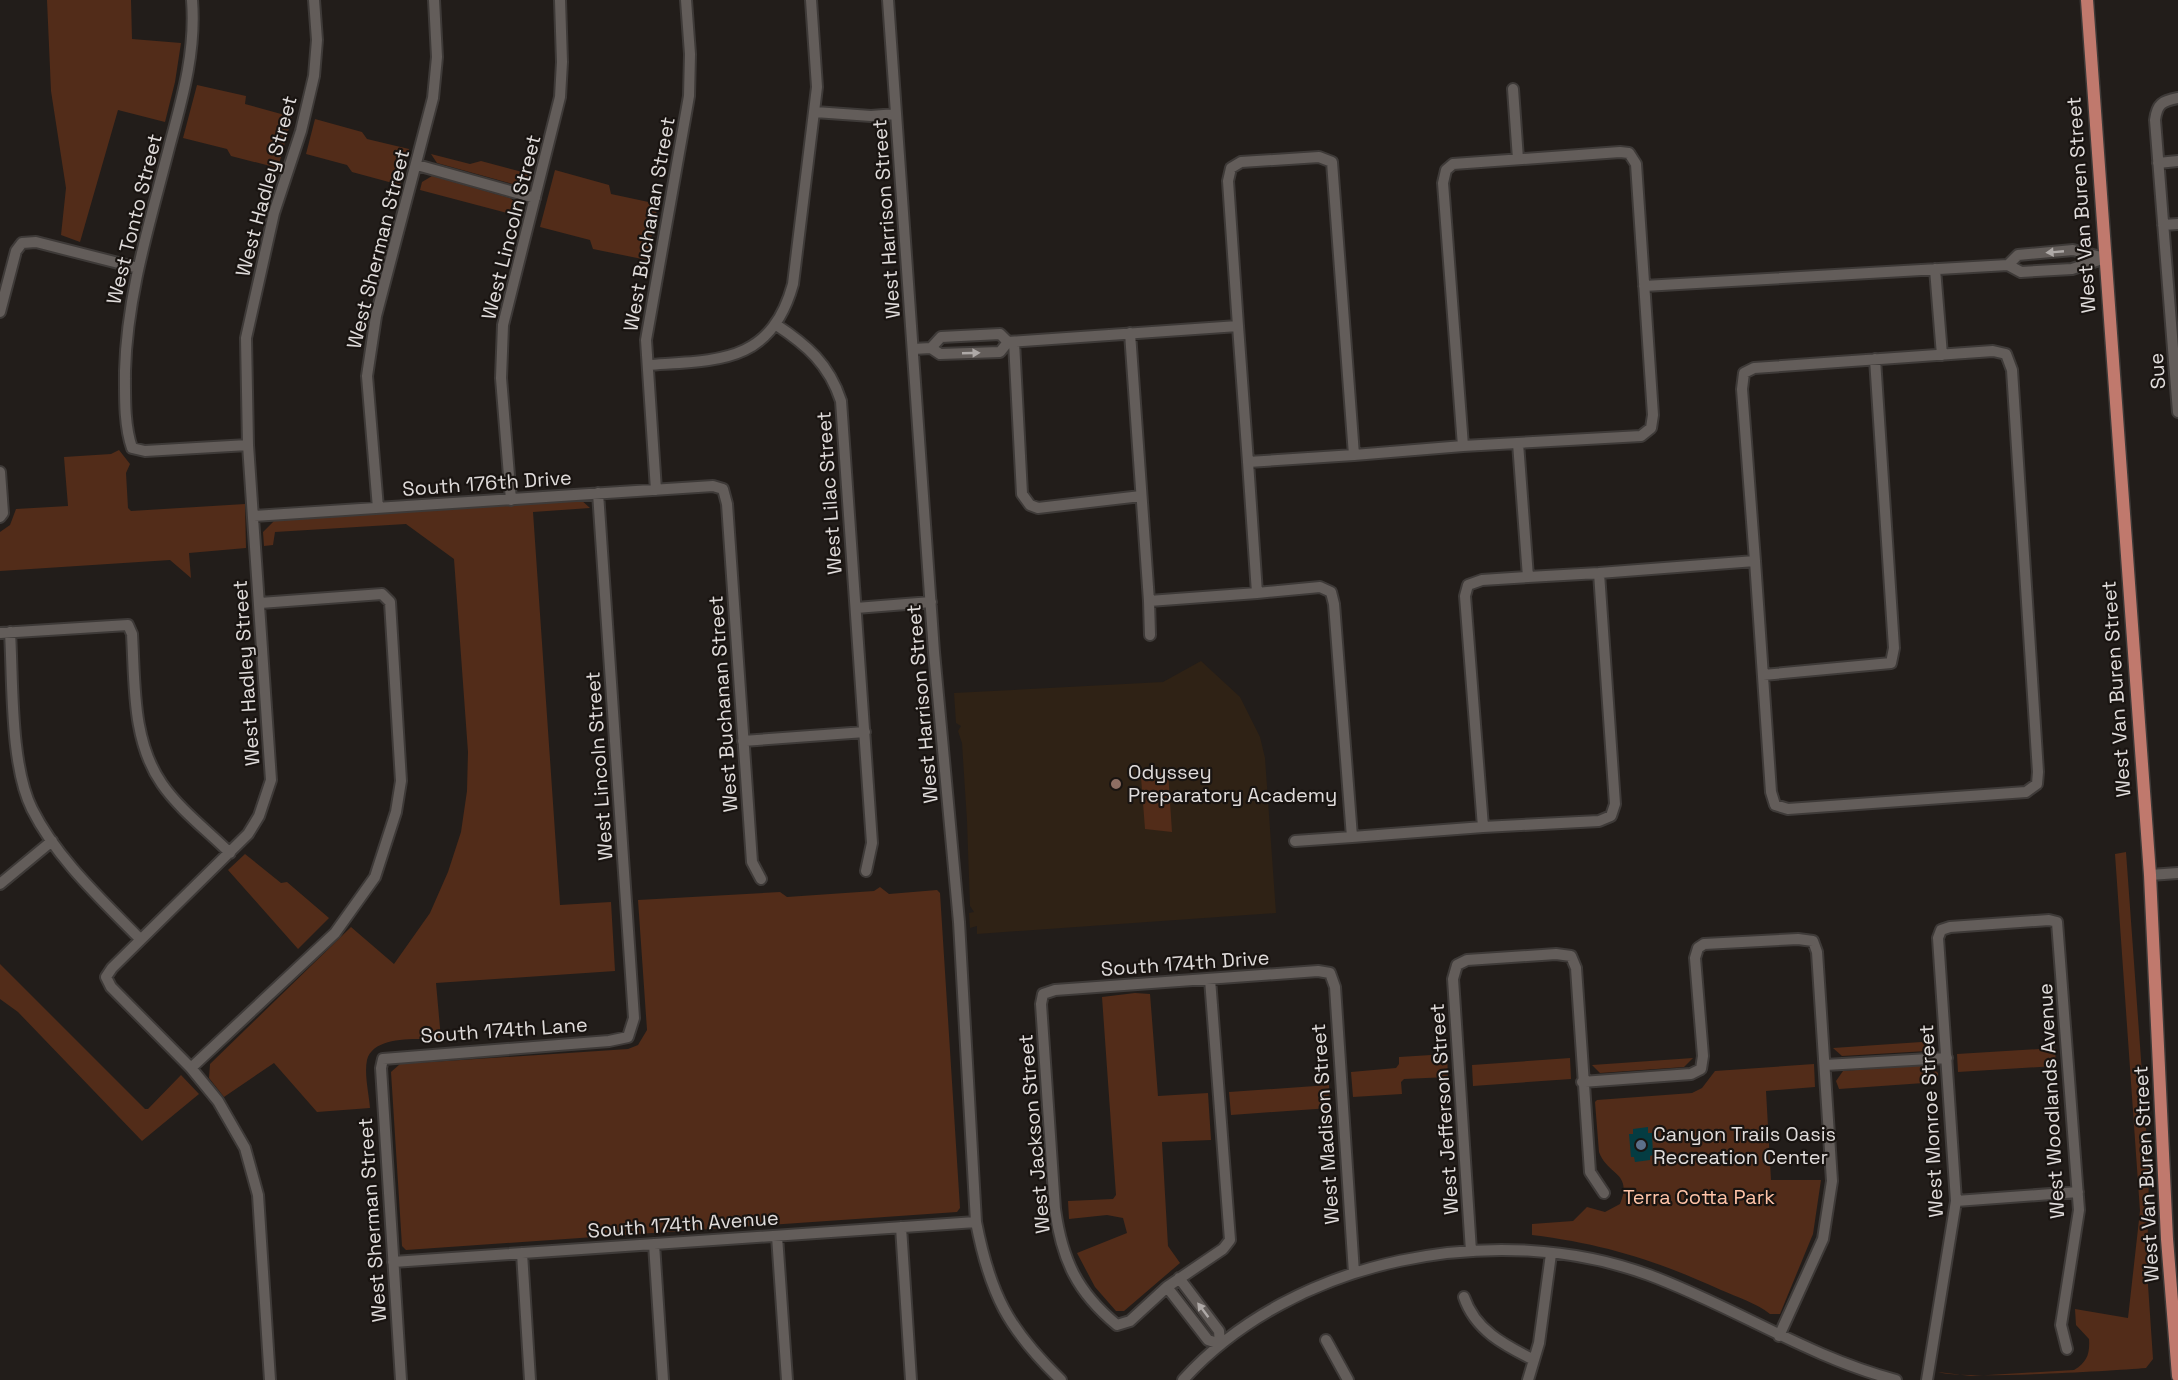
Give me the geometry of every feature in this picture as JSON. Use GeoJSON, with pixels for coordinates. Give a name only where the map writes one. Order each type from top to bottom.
{"type":"FeatureCollection","features":[{"type":"Feature","properties":{"kind":"main road","name":"West Van Buren Street"},"geometry":{"type":"LineString","coordinates":[[2087,0],[2150,875],[2173,1239],[2178,1376]]}},
{"type":"Feature","properties":{"kind":"street","name":"West Tonto Street"},"geometry":{"type":"LineString","coordinates":[[192,0],[194,22],[188,74],[138,268],[126,332],[125,393],[132,448],[145,451],[248,445]]}},
{"type":"Feature","properties":{"kind":"street","name":"West Hadley Street"},"geometry":{"type":"LineString","coordinates":[[270,1380],[258,1195],[245,1148],[218,1101],[191,1068],[111,987],[106,977],[140,939],[248,834],[259,816],[271,780],[248,445],[246,338],[274,213],[301,131],[314,76],[317,40],[314,0]]}},
{"type":"Feature","properties":{"kind":"street","name":"West Sherman Street"},"geometry":{"type":"LineString","coordinates":[[378,508],[367,376],[376,316],[433,98],[437,57],[434,0]]}},
{"type":"Feature","properties":{"kind":"street","name":"West Lincoln Street"},"geometry":{"type":"LineString","coordinates":[[511,500],[501,378],[503,325],[560,97],[562,62],[560,0]]}},
{"type":"Feature","properties":{"kind":"street","name":"West Buchanan Street"},"geometry":{"type":"LineString","coordinates":[[656,490],[646,340],[689,96],[690,54],[686,0]]}},
{"type":"Feature","properties":{"kind":"street"},"geometry":{"type":"LineString","coordinates":[[648,365],[724,359],[753,347],[775,324],[788,302],[793,284],[817,87],[811,0]]}},
{"type":"Feature","properties":{"kind":"street","name":"West Harrison Street"},"geometry":{"type":"LineString","coordinates":[[888,0],[932,602],[959,922],[976,1222],[985,1267],[1002,1308],[1018,1334],[1061,1380]]}},
{"type":"Feature","properties":{"kind":"street"},"geometry":{"type":"LineString","coordinates":[[1514,89],[1518,159]]}},
{"type":"Feature","properties":{"kind":"street","name":"Sue"},"geometry":{"type":"LineString","coordinates":[[2178,98],[2162,102],[2156,108],[2163,225],[2174,287],[2172,327],[2178,412]]}},
{"type":"Feature","properties":{"kind":"street"},"geometry":{"type":"LineString","coordinates":[[815,112],[871,116],[896,114]]}},
{"type":"Feature","properties":{"kind":"street"},"geometry":{"type":"LineString","coordinates":[[1248,462],[1641,436],[1651,428],[1653,415],[1636,164],[1629,153],[1454,164],[1446,170],[1444,176],[1463,446]]}},
{"type":"Feature","properties":{"kind":"street"},"geometry":{"type":"LineString","coordinates":[[1257,593],[1228,181],[1231,168],[1241,162],[1319,157],[1332,162],[1354,455]]}},
{"type":"Feature","properties":{"kind":"street"},"geometry":{"type":"LineString","coordinates":[[2158,163],[2178,161]]}},
{"type":"Feature","properties":{"kind":"street"},"geometry":{"type":"LineString","coordinates":[[417,165],[535,198]]}},
{"type":"Feature","properties":{"kind":"street"},"geometry":{"type":"LineString","coordinates":[[2163,225],[2178,224]]}},
{"type":"Feature","properties":{"kind":"street"},"geometry":{"type":"LineString","coordinates":[[0,312],[16,251],[22,243],[36,242],[138,268]]}},
{"type":"Feature","properties":{"kind":"street"},"geometry":{"type":"LineString","coordinates":[[2008,265],[2018,255],[2073,250],[2105,258]]}},
{"type":"Feature","properties":{"kind":"street"},"geometry":{"type":"LineString","coordinates":[[1644,286],[2008,265],[2021,272],[2072,269],[2105,258]]}},
{"type":"Feature","properties":{"kind":"street"},"geometry":{"type":"LineString","coordinates":[[1935,269],[1942,355]]}},
{"type":"Feature","properties":{"kind":"street","name":"West Lilac Street"},"geometry":{"type":"LineString","coordinates":[[775,324],[803,343],[820,360],[834,380],[840,401],[872,843],[866,871]]}},
{"type":"Feature","properties":{"kind":"street"},"geometry":{"type":"LineString","coordinates":[[913,349],[931,348],[940,354],[1000,352],[1011,342],[1238,326]]}},
{"type":"Feature","properties":{"kind":"street"},"geometry":{"type":"LineString","coordinates":[[1130,333],[1150,635]]}},
{"type":"Feature","properties":{"kind":"street"},"geometry":{"type":"LineString","coordinates":[[931,348],[941,337],[1000,334],[1011,342],[1022,494],[1030,505],[1038,508],[1141,496]]}},
{"type":"Feature","properties":{"kind":"street"},"geometry":{"type":"LineString","coordinates":[[1993,351],[2006,354],[2012,370],[2037,784],[2025,792],[1788,809],[1775,805],[1771,792],[1742,389],[1744,373],[1754,368],[1875,359],[1993,351]]}},
{"type":"Feature","properties":{"kind":"street"},"geometry":{"type":"LineString","coordinates":[[1763,675],[1891,663],[1894,648],[1875,359]]}},
{"type":"Feature","properties":{"kind":"street"},"geometry":{"type":"LineString","coordinates":[[1518,443],[1528,577]]}},
{"type":"Feature","properties":{"kind":"street"},"geometry":{"type":"LineString","coordinates":[[0,472],[3,513],[0,517]]}},
{"type":"Feature","properties":{"kind":"street","name":"South 176th Drive"},"geometry":{"type":"LineString","coordinates":[[254,516],[713,486],[723,489]]}},
{"type":"Feature","properties":{"kind":"street","name":"West Buchanan Street"},"geometry":{"type":"LineString","coordinates":[[723,489],[727,504],[752,862],[761,879]]}},
{"type":"Feature","properties":{"kind":"street","name":"West Lincoln Street"},"geometry":{"type":"LineString","coordinates":[[598,493],[634,1018],[628,1037]]}},
{"type":"Feature","properties":{"kind":"street"},"geometry":{"type":"LineString","coordinates":[[1483,827],[1465,596],[1468,585],[1482,580],[1755,561]]}},
{"type":"Feature","properties":{"kind":"street"},"geometry":{"type":"LineString","coordinates":[[1295,841],[1599,821],[1611,816],[1615,804],[1599,573]]}},
{"type":"Feature","properties":{"kind":"street"},"geometry":{"type":"LineString","coordinates":[[1149,601],[1320,587],[1331,592],[1334,603],[1352,837]]}},
{"type":"Feature","properties":{"kind":"street"},"geometry":{"type":"LineString","coordinates":[[191,1068],[335,933],[375,877],[396,812],[401,781],[390,602],[382,594],[260,603]]}},
{"type":"Feature","properties":{"kind":"street"},"geometry":{"type":"LineString","coordinates":[[856,608],[932,602]]}},
{"type":"Feature","properties":{"kind":"street"},"geometry":{"type":"LineString","coordinates":[[140,939],[74,869],[52,841],[31,808],[19,766],[5,633],[128,626],[132,634],[141,739],[150,764],[164,787],[230,853]]}},
{"type":"Feature","properties":{"kind":"street"},"geometry":{"type":"LineString","coordinates":[[743,741],[865,732]]}},
{"type":"Feature","properties":{"kind":"street"},"geometry":{"type":"LineString","coordinates":[[0,884],[52,841]]}},
{"type":"Feature","properties":{"kind":"street"},"geometry":{"type":"LineString","coordinates":[[2150,875],[2178,873]]}},
{"type":"Feature","properties":{"kind":"street","name":"West Monroe Street"},"geometry":{"type":"LineString","coordinates":[[1927,1380],[1956,1200],[1938,938],[1941,930],[1950,927],[2049,920],[2057,922]]}},
{"type":"Feature","properties":{"kind":"street","name":"West Woodlands Avenue"},"geometry":{"type":"LineString","coordinates":[[2057,922],[2079,1210],[2061,1325],[2067,1349]]}},
{"type":"Feature","properties":{"kind":"street"},"geometry":{"type":"LineString","coordinates":[[1604,1193],[1590,1172],[1582,1082],[1691,1074],[1701,1070],[1703,1056],[1695,958],[1698,948],[1704,944],[1798,939],[1813,941],[1817,952],[1833,1181],[1823,1239],[1779,1336]]}},
{"type":"Feature","properties":{"kind":"street","name":"West Jefferson Street"},"geometry":{"type":"LineString","coordinates":[[1472,1251],[1453,979],[1457,965],[1467,960],[1556,954],[1571,956],[1576,968],[1582,1082]]}},
{"type":"Feature","properties":{"kind":"street","name":"South 174th Drive"},"geometry":{"type":"LineString","coordinates":[[1043,994],[1055,990],[1318,971],[1330,973]]}},
{"type":"Feature","properties":{"kind":"street","name":"West Madison Street"},"geometry":{"type":"LineString","coordinates":[[1330,973],[1335,987],[1354,1273]]}},
{"type":"Feature","properties":{"kind":"street"},"geometry":{"type":"LineString","coordinates":[[1210,979],[1230,1240],[1223,1249],[1167,1287],[1206,1337],[1220,1344]]}},
{"type":"Feature","properties":{"kind":"street","name":"West Jackson Street"},"geometry":{"type":"LineString","coordinates":[[1043,994],[1041,1004],[1058,1232],[1074,1275],[1089,1300],[1117,1325],[1130,1321],[1167,1287]]}},
{"type":"Feature","properties":{"kind":"street","name":"South 174th Lane"},"geometry":{"type":"LineString","coordinates":[[383,1059],[395,1056],[609,1041],[628,1037]]}},
{"type":"Feature","properties":{"kind":"street"},"geometry":{"type":"LineString","coordinates":[[1825,1065],[1947,1058]]}},
{"type":"Feature","properties":{"kind":"street","name":"West Sherman Street"},"geometry":{"type":"LineString","coordinates":[[383,1059],[381,1068],[400,1380]]}},
{"type":"Feature","properties":{"kind":"street"},"geometry":{"type":"LineString","coordinates":[[1956,1200],[2078,1192]]}},
{"type":"Feature","properties":{"kind":"street","name":"South 174th Avenue"},"geometry":{"type":"LineString","coordinates":[[393,1262],[976,1222]]}},
{"type":"Feature","properties":{"kind":"street"},"geometry":{"type":"LineString","coordinates":[[901,1227],[911,1380]]}},
{"type":"Feature","properties":{"kind":"street"},"geometry":{"type":"LineString","coordinates":[[777,1236],[787,1380]]}},
{"type":"Feature","properties":{"kind":"street"},"geometry":{"type":"LineString","coordinates":[[654,1244],[663,1380]]}},
{"type":"Feature","properties":{"kind":"street"},"geometry":{"type":"LineString","coordinates":[[1183,1380],[1220,1344],[1259,1317],[1331,1281],[1402,1261],[1472,1251],[1507,1250],[1551,1254],[1648,1275],[1828,1357],[1896,1380]]}},
{"type":"Feature","properties":{"kind":"street"},"geometry":{"type":"LineString","coordinates":[[522,1253],[530,1380]]}},
{"type":"Feature","properties":{"kind":"street"},"geometry":{"type":"LineString","coordinates":[[1528,1380],[1539,1343],[1551,1254]]}},
{"type":"Feature","properties":{"kind":"street"},"geometry":{"type":"LineString","coordinates":[[1179,1278],[1219,1331],[1220,1344]]}},
{"type":"Feature","properties":{"kind":"street"},"geometry":{"type":"LineString","coordinates":[[1464,1297],[1470,1314],[1479,1325],[1512,1350],[1534,1360]]}},
{"type":"Feature","properties":{"kind":"street"},"geometry":{"type":"LineString","coordinates":[[1326,1340],[1348,1380]]}},
{"type":"Feature","properties":{"kind":"shaded area","name":"Odyssey Preparatory Academy"},"geometry":{"type":"Polygon","coordinates":[[[1201,661],[1240,697],[1260,737],[1265,758],[1276,913],[977,934],[977,926],[970,928],[969,913],[974,912],[970,906],[962,743],[958,731],[961,726],[956,723],[954,693],[1163,682],[1201,661]]]}},
{"type":"Feature","properties":{"kind":"green space"},"geometry":{"type":"Polygon","coordinates":[[[47,0],[131,0],[132,39],[181,43],[175,82],[165,122],[118,110],[80,242],[61,235],[66,188],[51,91],[47,0]]]}},
{"type":"Feature","properties":{"kind":"green space"},"geometry":{"type":"Polygon","coordinates":[[[197,85],[246,96],[245,104],[292,117],[278,168],[231,156],[227,149],[183,138],[197,85]]]}},
{"type":"Feature","properties":{"kind":"green space"},"geometry":{"type":"Polygon","coordinates":[[[315,119],[362,132],[367,139],[409,149],[400,185],[352,172],[347,165],[306,154],[315,119]]]}},
{"type":"Feature","properties":{"kind":"green space"},"geometry":{"type":"Polygon","coordinates":[[[431,154],[470,164],[481,161],[530,174],[530,179],[516,185],[437,163],[431,154]]]}},
{"type":"Feature","properties":{"kind":"green space"},"geometry":{"type":"Polygon","coordinates":[[[555,170],[609,185],[611,194],[658,204],[647,260],[593,249],[590,240],[540,227],[555,170]]]}},
{"type":"Feature","properties":{"kind":"green space"},"geometry":{"type":"Polygon","coordinates":[[[432,176],[510,198],[522,209],[519,216],[420,190],[422,182],[432,176]]]}},
{"type":"Feature","properties":{"kind":"green space"},"geometry":{"type":"Polygon","coordinates":[[[119,450],[130,464],[126,473],[128,508],[131,511],[245,504],[246,548],[189,553],[191,578],[170,560],[0,571],[0,532],[10,525],[16,509],[68,506],[64,457],[111,454],[119,450]]]}},
{"type":"Feature","properties":{"kind":"green space"},"geometry":{"type":"Polygon","coordinates":[[[580,499],[590,508],[533,512],[560,905],[611,902],[615,971],[436,983],[441,1039],[388,1042],[371,1052],[367,1060],[366,1071],[370,1108],[317,1112],[274,1063],[224,1097],[209,1078],[210,1064],[351,927],[394,964],[430,913],[448,872],[461,832],[467,791],[468,752],[454,559],[406,524],[275,532],[273,545],[264,546],[263,532],[274,521],[580,499]]]}},
{"type":"Feature","properties":{"kind":"green space"},"geometry":{"type":"Polygon","coordinates":[[[1168,771],[1172,832],[1145,829],[1141,777],[1168,771]]]}},
{"type":"Feature","properties":{"kind":"green space"},"geometry":{"type":"Polygon","coordinates":[[[2126,852],[2149,1170],[2147,1270],[2153,1359],[2146,1368],[1986,1375],[2074,1370],[2087,1357],[2089,1349],[2089,1339],[2076,1325],[2075,1309],[2128,1318],[2140,1211],[2115,854],[2126,852]]]}},
{"type":"Feature","properties":{"kind":"green space"},"geometry":{"type":"Polygon","coordinates":[[[245,854],[281,883],[287,882],[329,918],[298,949],[228,870],[245,854]]]}},
{"type":"Feature","properties":{"kind":"green space"},"geometry":{"type":"Polygon","coordinates":[[[880,887],[889,894],[937,890],[940,893],[960,1208],[957,1212],[406,1250],[402,1246],[391,1072],[400,1064],[628,1049],[638,1045],[647,1030],[638,900],[780,892],[787,897],[874,891],[880,887]]]}},
{"type":"Feature","properties":{"kind":"green space"},"geometry":{"type":"Polygon","coordinates":[[[0,964],[145,1109],[148,1109],[181,1075],[199,1094],[142,1141],[18,1012],[0,999],[0,964]]]}},
{"type":"Feature","properties":{"kind":"green space"},"geometry":{"type":"Polygon","coordinates":[[[1135,993],[1150,994],[1158,1096],[1208,1093],[1211,1140],[1162,1142],[1168,1246],[1180,1263],[1124,1311],[1116,1311],[1095,1287],[1077,1253],[1127,1233],[1123,1218],[1107,1215],[1069,1219],[1068,1201],[1113,1199],[1116,1195],[1102,997],[1135,993]]]}},
{"type":"Feature","properties":{"kind":"green space"},"geometry":{"type":"Polygon","coordinates":[[[1936,1041],[1927,1051],[1842,1056],[1833,1048],[1936,1041]]]}},
{"type":"Feature","properties":{"kind":"green space"},"geometry":{"type":"Polygon","coordinates":[[[2055,1048],[2056,1066],[1958,1072],[1957,1054],[2055,1048]]]}},
{"type":"Feature","properties":{"kind":"green space"},"geometry":{"type":"Polygon","coordinates":[[[1447,1054],[1448,1077],[1404,1079],[1401,1082],[1402,1094],[1353,1097],[1351,1072],[1396,1068],[1399,1064],[1399,1057],[1447,1054]]]}},
{"type":"Feature","properties":{"kind":"green space"},"geometry":{"type":"Polygon","coordinates":[[[1570,1058],[1571,1079],[1473,1086],[1472,1065],[1570,1058]]]}},
{"type":"Feature","properties":{"kind":"green space"},"geometry":{"type":"Polygon","coordinates":[[[1693,1058],[1684,1067],[1600,1073],[1592,1065],[1693,1058]]]}},
{"type":"Feature","properties":{"kind":"green space","name":"Terra Cotta Park"},"geometry":{"type":"Polygon","coordinates":[[[1814,1064],[1815,1087],[1766,1091],[1771,1180],[1821,1180],[1813,1234],[1780,1314],[1770,1314],[1753,1303],[1651,1262],[1606,1248],[1532,1235],[1532,1224],[1573,1221],[1587,1207],[1605,1212],[1620,1204],[1623,1194],[1621,1180],[1599,1152],[1595,1102],[1597,1100],[1692,1093],[1702,1088],[1715,1071],[1814,1064]]]}},
{"type":"Feature","properties":{"kind":"green space"},"geometry":{"type":"Polygon","coordinates":[[[1923,1065],[1931,1067],[1938,1073],[1938,1082],[1839,1089],[1836,1081],[1843,1071],[1923,1065]]]}},
{"type":"Feature","properties":{"kind":"green space"},"geometry":{"type":"Polygon","coordinates":[[[1329,1085],[1330,1108],[1231,1115],[1229,1092],[1329,1085]]]}},
{"type":"Feature","properties":{"kind":"water"},"geometry":{"type":"Polygon","coordinates":[[[1648,1127],[1648,1133],[1652,1133],[1653,1155],[1650,1156],[1650,1160],[1635,1162],[1634,1157],[1631,1157],[1629,1134],[1633,1134],[1633,1129],[1648,1127]]]}},
{"type":"Feature","properties":{"kind":"place","name":"Odyssey Preparatory Academy"},"geometry":{"type":"Point","coordinates":[1116,784]}},
{"type":"Feature","properties":{"kind":"place","name":"Canyon Trails Oasis Recreation Center"},"geometry":{"type":"Point","coordinates":[1641,1145]}}]}
